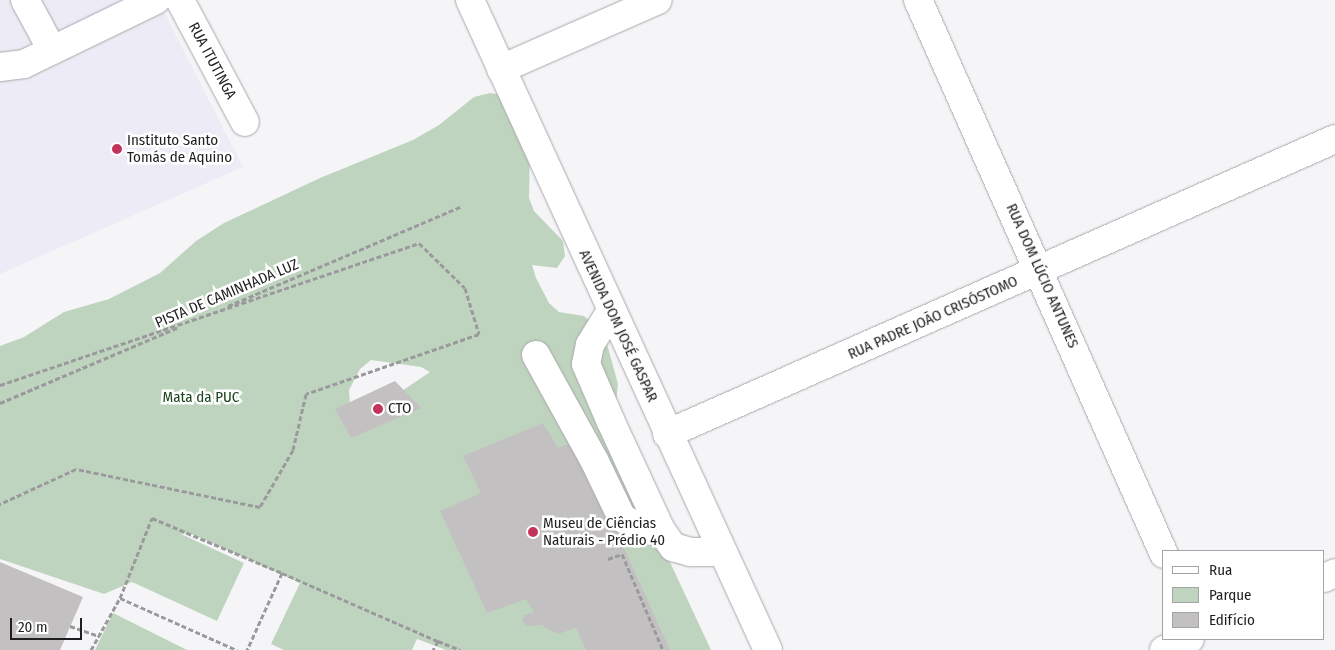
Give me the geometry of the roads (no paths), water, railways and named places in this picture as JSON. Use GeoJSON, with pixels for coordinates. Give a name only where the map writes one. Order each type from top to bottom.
{"type":"FeatureCollection","features":[{"type":"Feature","properties":{"kind":"street"},"geometry":{"type":"LineString","coordinates":[[25,0],[52,50]]}},
{"type":"Feature","properties":{"kind":"street"},"geometry":{"type":"LineString","coordinates":[[4,60],[52,50],[156,0]]}},
{"type":"Feature","properties":{"kind":"street","name":"RUA ITUTINGA"},"geometry":{"type":"LineString","coordinates":[[180,0],[244,122]]}},
{"type":"Feature","properties":{"kind":"street","name":"AVENIDA DOM JOSÉ GASPAR"},"geometry":{"type":"LineString","coordinates":[[470,0],[667,434],[768,650]]}},
{"type":"Feature","properties":{"kind":"street"},"geometry":{"type":"LineString","coordinates":[[501,69],[658,0]]}},
{"type":"Feature","properties":{"kind":"street","name":"RUA DOM LÚCIO ANTUNES"},"geometry":{"type":"LineString","coordinates":[[918,0],[1040,271],[1162,550]]}},
{"type":"Feature","properties":{"kind":"street","name":"RUA PADRE JOÃO CRISÓSTOMO"},"geometry":{"type":"LineString","coordinates":[[667,434],[1040,271],[1335,139]]}},
{"type":"Feature","properties":{"kind":"street"},"geometry":{"type":"LineString","coordinates":[[611,311],[590,346],[586,364],[661,530],[673,547],[691,552],[722,552]]}},
{"type":"Feature","properties":{"kind":"street"},"geometry":{"type":"LineString","coordinates":[[536,355],[595,462],[622,518],[644,530],[661,530]]}},
{"type":"Feature","properties":{"kind":"street"},"geometry":{"type":"LineString","coordinates":[[1164,650],[1188,640]]}},
{"type":"Feature","properties":{"kind":"place","name":"Instituto Santo Tomás de Aquino"},"geometry":{"type":"Point","coordinates":[117,149]}},
{"type":"Feature","properties":{"kind":"place","name":"CTO"},"geometry":{"type":"Point","coordinates":[378,409]}},
{"type":"Feature","properties":{"kind":"place","name":"Museu de Ciências Naturais - Prédio 40"},"geometry":{"type":"Point","coordinates":[533,532]}},
{"type":"Feature","properties":{"kind":"park label","name":"Mata da PUC"},"geometry":{"type":"Point","coordinates":[201,398]}}]}
